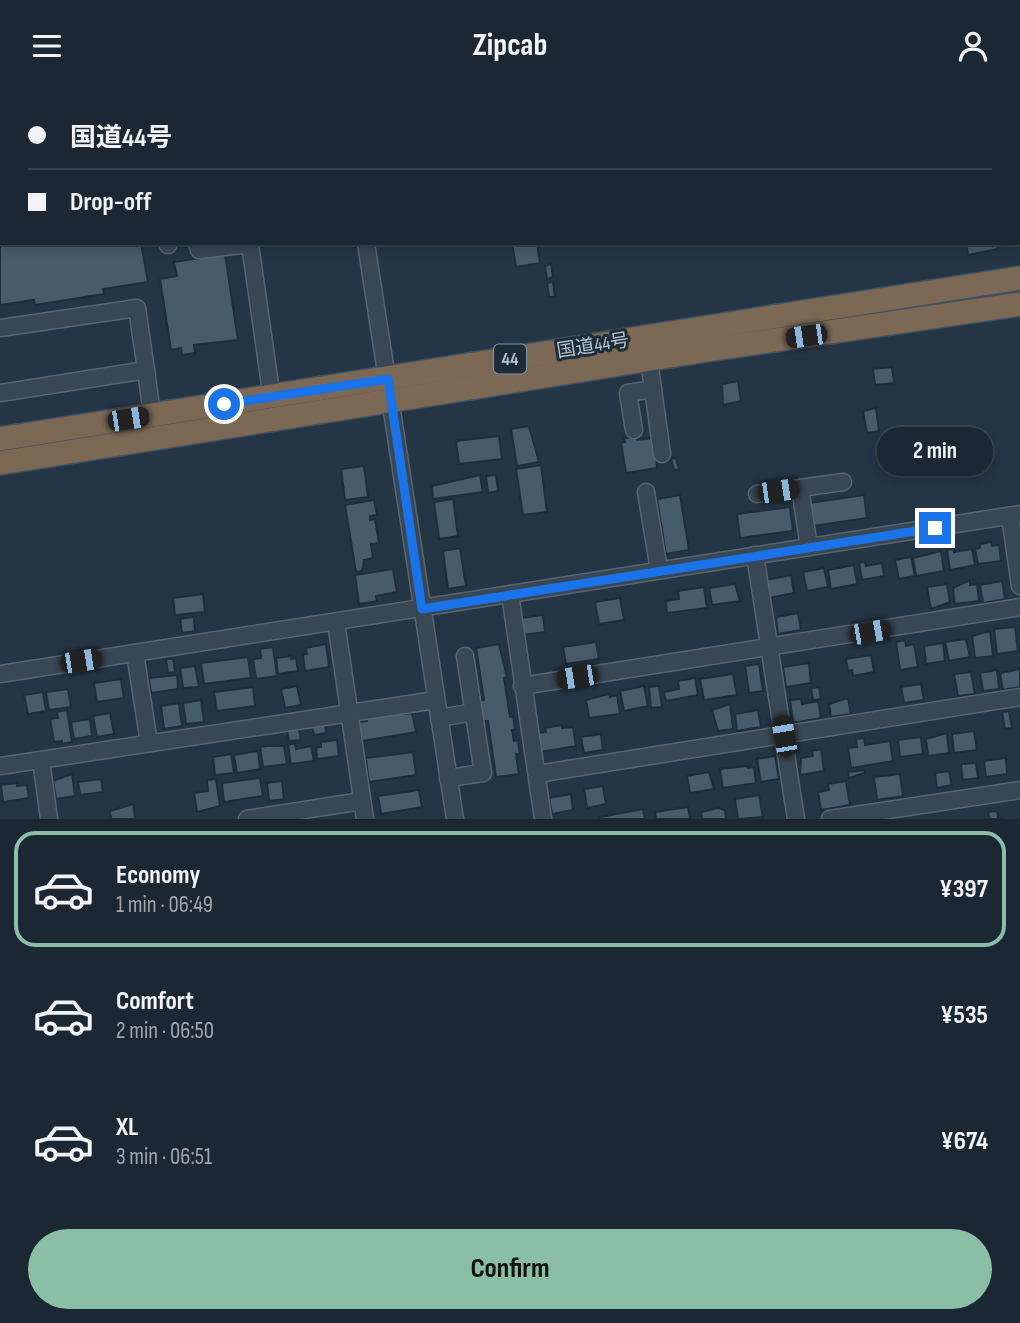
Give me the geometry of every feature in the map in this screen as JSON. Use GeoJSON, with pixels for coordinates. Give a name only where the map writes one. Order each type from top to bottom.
{"type":"FeatureCollection","features":[{"type":"Feature","properties":{"kind":"highway","name":"国道44号"},"geometry":{"type":"LineString","coordinates":[[0,463],[274,408],[1020,278]]}},
{"type":"Feature","properties":{"kind":"highway","name":"国道44号"},"geometry":{"type":"LineString","coordinates":[[389,390],[649,360],[1020,304]]}},
{"type":"Feature","properties":{"kind":"highway","name":"国道44号"},"geometry":{"type":"LineString","coordinates":[[0,439],[152,415],[274,408]]}},
{"type":"Feature","properties":{"kind":"street"},"geometry":{"type":"LineString","coordinates":[[198,245],[199,250],[242,245]]}},
{"type":"Feature","properties":{"kind":"street"},"geometry":{"type":"LineString","coordinates":[[250,245],[274,408]]}},
{"type":"Feature","properties":{"kind":"street"},"geometry":{"type":"LineString","coordinates":[[366,245],[455,819]]}},
{"type":"Feature","properties":{"kind":"street"},"geometry":{"type":"LineString","coordinates":[[0,328],[137,308],[152,415]]}},
{"type":"Feature","properties":{"kind":"street"},"geometry":{"type":"LineString","coordinates":[[649,360],[662,454]]}},
{"type":"Feature","properties":{"kind":"street"},"geometry":{"type":"LineString","coordinates":[[0,393],[146,370]]}},
{"type":"Feature","properties":{"kind":"street"},"geometry":{"type":"LineString","coordinates":[[634,430],[628,394],[653,389]]}},
{"type":"Feature","properties":{"kind":"street"},"geometry":{"type":"LineString","coordinates":[[757,494],[843,482]]}},
{"type":"Feature","properties":{"kind":"street"},"geometry":{"type":"LineString","coordinates":[[800,488],[809,547]]}},
{"type":"Feature","properties":{"kind":"street"},"geometry":{"type":"LineString","coordinates":[[646,492],[659,571]]}},
{"type":"Feature","properties":{"kind":"street"},"geometry":{"type":"LineString","coordinates":[[0,674],[1015,515],[1020,586]]}},
{"type":"Feature","properties":{"kind":"street"},"geometry":{"type":"LineString","coordinates":[[755,555],[796,819]]}},
{"type":"Feature","properties":{"kind":"street"},"geometry":{"type":"LineString","coordinates":[[510,594],[543,819]]}},
{"type":"Feature","properties":{"kind":"street"},"geometry":{"type":"LineString","coordinates":[[522,686],[1020,607]]}},
{"type":"Feature","properties":{"kind":"street"},"geometry":{"type":"LineString","coordinates":[[336,622],[365,819]]}},
{"type":"Feature","properties":{"kind":"street"},"geometry":{"type":"LineString","coordinates":[[135,653],[149,743]]}},
{"type":"Feature","properties":{"kind":"street"},"geometry":{"type":"LineString","coordinates":[[448,778],[483,773],[465,656]]}},
{"type":"Feature","properties":{"kind":"street"},"geometry":{"type":"LineString","coordinates":[[537,774],[1020,697]]}},
{"type":"Feature","properties":{"kind":"street"},"geometry":{"type":"LineString","coordinates":[[0,766],[349,711],[436,700]]}},
{"type":"Feature","properties":{"kind":"street"},"geometry":{"type":"LineString","coordinates":[[439,718],[474,712]]}},
{"type":"Feature","properties":{"kind":"street"},"geometry":{"type":"LineString","coordinates":[[41,760],[49,819]]}},
{"type":"Feature","properties":{"kind":"street"},"geometry":{"type":"LineString","coordinates":[[830,819],[1020,790]]}},
{"type":"Feature","properties":{"kind":"street"},"geometry":{"type":"LineString","coordinates":[[247,819],[362,801]]}},
{"type":"Feature","properties":{"kind":"building"},"geometry":{"type":"Polygon","coordinates":[[[0,245],[141,245],[148,282],[103,289],[104,294],[35,305],[34,300],[0,305],[0,245]]]}},
{"type":"Feature","properties":{"kind":"building"},"geometry":{"type":"Polygon","coordinates":[[[512,245],[537,245],[540,263],[516,267],[512,245]]]}},
{"type":"Feature","properties":{"kind":"building"},"geometry":{"type":"Polygon","coordinates":[[[966,245],[997,245],[998,249],[968,255],[966,245]]]}},
{"type":"Feature","properties":{"kind":"building"},"geometry":{"type":"Polygon","coordinates":[[[225,254],[238,340],[194,345],[195,353],[182,355],[181,348],[171,350],[160,279],[177,276],[174,262],[225,254]]]}},
{"type":"Feature","properties":{"kind":"building"},"geometry":{"type":"Polygon","coordinates":[[[551,264],[553,277],[547,279],[545,266],[551,264]]]}},
{"type":"Feature","properties":{"kind":"building"},"geometry":{"type":"Polygon","coordinates":[[[553,282],[555,297],[549,297],[547,283],[553,282]]]}},
{"type":"Feature","properties":{"kind":"building"},"geometry":{"type":"Polygon","coordinates":[[[892,367],[894,383],[875,385],[873,369],[892,367]]]}},
{"type":"Feature","properties":{"kind":"building"},"geometry":{"type":"Polygon","coordinates":[[[738,381],[741,401],[723,405],[722,384],[738,381]]]}},
{"type":"Feature","properties":{"kind":"building"},"geometry":{"type":"Polygon","coordinates":[[[876,408],[879,431],[867,433],[863,411],[876,408]]]}},
{"type":"Feature","properties":{"kind":"building"},"geometry":{"type":"Polygon","coordinates":[[[529,426],[539,462],[517,466],[511,429],[529,426]]]}},
{"type":"Feature","properties":{"kind":"building"},"geometry":{"type":"Polygon","coordinates":[[[499,436],[502,459],[459,464],[456,441],[499,436]]]}},
{"type":"Feature","properties":{"kind":"building"},"geometry":{"type":"Polygon","coordinates":[[[636,437],[637,440],[655,438],[657,468],[626,473],[621,443],[625,442],[624,438],[636,437]]]}},
{"type":"Feature","properties":{"kind":"building"},"geometry":{"type":"Polygon","coordinates":[[[676,458],[679,469],[674,471],[671,459],[676,458]]]}},
{"type":"Feature","properties":{"kind":"building"},"geometry":{"type":"Polygon","coordinates":[[[541,465],[547,512],[523,515],[516,469],[541,465]]]}},
{"type":"Feature","properties":{"kind":"building"},"geometry":{"type":"Polygon","coordinates":[[[364,466],[368,497],[345,500],[341,469],[364,466]]]}},
{"type":"Feature","properties":{"kind":"building"},"geometry":{"type":"Polygon","coordinates":[[[480,475],[483,492],[433,499],[432,486],[480,475]]]}},
{"type":"Feature","properties":{"kind":"building"},"geometry":{"type":"Polygon","coordinates":[[[496,475],[498,491],[488,493],[486,476],[496,475]]]}},
{"type":"Feature","properties":{"kind":"building"},"geometry":{"type":"Polygon","coordinates":[[[680,495],[689,550],[666,554],[657,499],[680,495]]]}},
{"type":"Feature","properties":{"kind":"building"},"geometry":{"type":"Polygon","coordinates":[[[864,495],[867,518],[813,526],[809,503],[864,495]]]}},
{"type":"Feature","properties":{"kind":"building"},"geometry":{"type":"Polygon","coordinates":[[[453,499],[458,536],[439,539],[434,502],[453,499]]]}},
{"type":"Feature","properties":{"kind":"building"},"geometry":{"type":"Polygon","coordinates":[[[374,500],[377,515],[370,516],[370,520],[375,519],[379,543],[371,544],[373,558],[364,560],[362,571],[356,572],[345,505],[374,500]]]}},
{"type":"Feature","properties":{"kind":"building"},"geometry":{"type":"Polygon","coordinates":[[[790,507],[793,531],[740,538],[737,514],[790,507]]]}},
{"type":"Feature","properties":{"kind":"building"},"geometry":{"type":"Polygon","coordinates":[[[991,542],[992,546],[999,545],[1001,561],[978,564],[975,549],[980,548],[980,544],[991,542]]]}},
{"type":"Feature","properties":{"kind":"building"},"geometry":{"type":"Polygon","coordinates":[[[460,548],[466,586],[448,589],[443,551],[460,548]]]}},
{"type":"Feature","properties":{"kind":"building"},"geometry":{"type":"Polygon","coordinates":[[[954,549],[954,552],[972,549],[975,565],[950,570],[947,550],[954,549]]]}},
{"type":"Feature","properties":{"kind":"building"},"geometry":{"type":"Polygon","coordinates":[[[941,551],[944,571],[916,576],[913,558],[941,551]]]}},
{"type":"Feature","properties":{"kind":"building"},"geometry":{"type":"Polygon","coordinates":[[[911,557],[915,576],[899,579],[895,560],[911,557]]]}},
{"type":"Feature","properties":{"kind":"building"},"geometry":{"type":"Polygon","coordinates":[[[865,562],[866,566],[882,563],[884,576],[862,580],[859,563],[865,562]]]}},
{"type":"Feature","properties":{"kind":"building"},"geometry":{"type":"Polygon","coordinates":[[[854,565],[857,584],[831,589],[828,570],[854,565]]]}},
{"type":"Feature","properties":{"kind":"building"},"geometry":{"type":"Polygon","coordinates":[[[824,568],[828,587],[807,591],[803,572],[824,568]]]}},
{"type":"Feature","properties":{"kind":"building"},"geometry":{"type":"Polygon","coordinates":[[[393,569],[397,592],[376,596],[377,601],[359,604],[355,575],[393,569]]]}},
{"type":"Feature","properties":{"kind":"building"},"geometry":{"type":"Polygon","coordinates":[[[791,575],[794,593],[769,598],[766,580],[791,575]]]}},
{"type":"Feature","properties":{"kind":"building"},"geometry":{"type":"Polygon","coordinates":[[[970,580],[970,585],[977,584],[979,601],[955,604],[953,588],[970,580]]]}},
{"type":"Feature","properties":{"kind":"building"},"geometry":{"type":"Polygon","coordinates":[[[1002,581],[1005,599],[983,603],[980,585],[1002,581]]]}},
{"type":"Feature","properties":{"kind":"building"},"geometry":{"type":"Polygon","coordinates":[[[735,584],[740,601],[712,605],[709,588],[735,584]]]}},
{"type":"Feature","properties":{"kind":"building"},"geometry":{"type":"Polygon","coordinates":[[[947,584],[950,602],[931,609],[927,587],[947,584]]]}},
{"type":"Feature","properties":{"kind":"building"},"geometry":{"type":"Polygon","coordinates":[[[704,587],[707,608],[667,613],[666,601],[679,599],[678,591],[704,587]]]}},
{"type":"Feature","properties":{"kind":"building"},"geometry":{"type":"Polygon","coordinates":[[[203,594],[205,612],[175,615],[173,598],[203,594]]]}},
{"type":"Feature","properties":{"kind":"building"},"geometry":{"type":"Polygon","coordinates":[[[620,598],[624,620],[599,624],[595,602],[620,598]]]}},
{"type":"Feature","properties":{"kind":"building"},"geometry":{"type":"Polygon","coordinates":[[[798,613],[801,630],[778,634],[776,617],[798,613]]]}},
{"type":"Feature","properties":{"kind":"building"},"geometry":{"type":"Polygon","coordinates":[[[543,615],[545,632],[523,635],[521,618],[543,615]]]}},
{"type":"Feature","properties":{"kind":"building"},"geometry":{"type":"Polygon","coordinates":[[[194,617],[195,631],[182,633],[180,619],[194,617]]]}},
{"type":"Feature","properties":{"kind":"building"},"geometry":{"type":"Polygon","coordinates":[[[1015,627],[1018,651],[997,654],[994,629],[1015,627]]]}},
{"type":"Feature","properties":{"kind":"building"},"geometry":{"type":"Polygon","coordinates":[[[990,631],[993,656],[975,658],[972,636],[990,631]]]}},
{"type":"Feature","properties":{"kind":"building"},"geometry":{"type":"Polygon","coordinates":[[[966,639],[970,657],[949,661],[945,642],[966,639]]]}},
{"type":"Feature","properties":{"kind":"building"},"geometry":{"type":"Polygon","coordinates":[[[905,640],[906,646],[914,644],[918,667],[900,670],[896,642],[905,640]]]}},
{"type":"Feature","properties":{"kind":"building"},"geometry":{"type":"Polygon","coordinates":[[[596,642],[599,659],[566,664],[563,647],[596,642]]]}},
{"type":"Feature","properties":{"kind":"building"},"geometry":{"type":"Polygon","coordinates":[[[943,643],[945,661],[926,664],[924,646],[943,643]]]}},
{"type":"Feature","properties":{"kind":"building"},"geometry":{"type":"Polygon","coordinates":[[[326,644],[329,667],[305,671],[303,654],[307,654],[306,648],[326,644]]]}},
{"type":"Feature","properties":{"kind":"building"},"geometry":{"type":"Polygon","coordinates":[[[499,644],[507,677],[504,678],[510,717],[513,716],[514,741],[518,740],[520,754],[516,754],[519,774],[496,777],[488,721],[481,721],[478,701],[484,700],[476,648],[499,644]]]}},
{"type":"Feature","properties":{"kind":"building"},"geometry":{"type":"Polygon","coordinates":[[[273,647],[277,676],[256,679],[253,659],[261,658],[260,649],[273,647]]]}},
{"type":"Feature","properties":{"kind":"building"},"geometry":{"type":"Polygon","coordinates":[[[871,655],[874,672],[853,676],[852,670],[848,671],[846,659],[871,655]]]}},
{"type":"Feature","properties":{"kind":"building"},"geometry":{"type":"Polygon","coordinates":[[[291,656],[291,659],[296,658],[298,671],[278,674],[276,658],[291,656]]]}},
{"type":"Feature","properties":{"kind":"building"},"geometry":{"type":"Polygon","coordinates":[[[248,657],[251,678],[204,684],[201,663],[248,657]]]}},
{"type":"Feature","properties":{"kind":"building"},"geometry":{"type":"Polygon","coordinates":[[[166,659],[173,659],[175,672],[168,673],[166,659]]]}},
{"type":"Feature","properties":{"kind":"building"},"geometry":{"type":"Polygon","coordinates":[[[809,663],[811,683],[786,687],[783,667],[809,663]]]}},
{"type":"Feature","properties":{"kind":"building"},"geometry":{"type":"Polygon","coordinates":[[[759,664],[763,691],[749,693],[745,666],[759,664]]]}},
{"type":"Feature","properties":{"kind":"building"},"geometry":{"type":"Polygon","coordinates":[[[195,666],[199,687],[183,688],[180,668],[195,666]]]}},
{"type":"Feature","properties":{"kind":"building"},"geometry":{"type":"Polygon","coordinates":[[[1020,669],[1020,687],[1003,690],[1000,673],[1020,669]]]}},
{"type":"Feature","properties":{"kind":"building"},"geometry":{"type":"Polygon","coordinates":[[[997,670],[999,689],[983,691],[980,673],[997,670]]]}},
{"type":"Feature","properties":{"kind":"building"},"geometry":{"type":"Polygon","coordinates":[[[971,672],[975,694],[958,696],[954,674],[971,672]]]}},
{"type":"Feature","properties":{"kind":"building"},"geometry":{"type":"Polygon","coordinates":[[[733,674],[737,695],[704,700],[700,679],[733,674]]]}},
{"type":"Feature","properties":{"kind":"building"},"geometry":{"type":"Polygon","coordinates":[[[177,675],[178,689],[151,693],[149,678],[177,675]]]}},
{"type":"Feature","properties":{"kind":"building"},"geometry":{"type":"Polygon","coordinates":[[[695,678],[698,695],[666,701],[664,692],[679,689],[678,681],[695,678]]]}},
{"type":"Feature","properties":{"kind":"building"},"geometry":{"type":"Polygon","coordinates":[[[121,679],[124,698],[97,702],[94,683],[121,679]]]}},
{"type":"Feature","properties":{"kind":"building"},"geometry":{"type":"Polygon","coordinates":[[[921,684],[924,700],[904,703],[901,687],[921,684]]]}},
{"type":"Feature","properties":{"kind":"building"},"geometry":{"type":"Polygon","coordinates":[[[297,686],[301,705],[285,708],[281,689],[297,686]]]}},
{"type":"Feature","properties":{"kind":"building"},"geometry":{"type":"Polygon","coordinates":[[[644,686],[648,706],[624,711],[620,691],[644,686]]]}},
{"type":"Feature","properties":{"kind":"building"},"geometry":{"type":"Polygon","coordinates":[[[659,686],[662,707],[651,708],[649,687],[659,686]]]}},
{"type":"Feature","properties":{"kind":"building"},"geometry":{"type":"Polygon","coordinates":[[[253,687],[255,706],[217,711],[214,692],[253,687]]]}},
{"type":"Feature","properties":{"kind":"building"},"geometry":{"type":"Polygon","coordinates":[[[819,687],[821,699],[813,700],[811,688],[819,687]]]}},
{"type":"Feature","properties":{"kind":"building"},"geometry":{"type":"Polygon","coordinates":[[[68,689],[71,707],[49,710],[46,692],[68,689]]]}},
{"type":"Feature","properties":{"kind":"building"},"geometry":{"type":"Polygon","coordinates":[[[43,692],[46,711],[28,714],[24,695],[43,692]]]}},
{"type":"Feature","properties":{"kind":"building"},"geometry":{"type":"Polygon","coordinates":[[[609,694],[610,697],[617,695],[620,714],[589,718],[586,700],[609,694]]]}},
{"type":"Feature","properties":{"kind":"building"},"geometry":{"type":"Polygon","coordinates":[[[848,698],[851,714],[831,717],[829,704],[848,698]]]}},
{"type":"Feature","properties":{"kind":"building"},"geometry":{"type":"Polygon","coordinates":[[[801,699],[802,704],[818,701],[821,718],[793,723],[790,700],[801,699]]]}},
{"type":"Feature","properties":{"kind":"building"},"geometry":{"type":"Polygon","coordinates":[[[201,700],[204,722],[186,724],[183,703],[201,700]]]}},
{"type":"Feature","properties":{"kind":"building"},"geometry":{"type":"Polygon","coordinates":[[[179,703],[182,726],[164,729],[161,706],[179,703]]]}},
{"type":"Feature","properties":{"kind":"building"},"geometry":{"type":"Polygon","coordinates":[[[730,704],[733,729],[718,731],[712,710],[730,704]]]}},
{"type":"Feature","properties":{"kind":"building"},"geometry":{"type":"Polygon","coordinates":[[[403,709],[404,714],[412,713],[416,732],[362,741],[358,722],[367,721],[366,715],[403,709]]]}},
{"type":"Feature","properties":{"kind":"building"},"geometry":{"type":"Polygon","coordinates":[[[67,710],[72,742],[54,742],[50,719],[58,718],[57,712],[67,710]]]}},
{"type":"Feature","properties":{"kind":"building"},"geometry":{"type":"Polygon","coordinates":[[[758,710],[761,727],[737,731],[735,714],[758,710]]]}},
{"type":"Feature","properties":{"kind":"building"},"geometry":{"type":"Polygon","coordinates":[[[1009,711],[1012,728],[1005,729],[1002,712],[1009,711]]]}},
{"type":"Feature","properties":{"kind":"building"},"geometry":{"type":"Polygon","coordinates":[[[110,713],[114,734],[97,737],[93,716],[110,713]]]}},
{"type":"Feature","properties":{"kind":"building"},"geometry":{"type":"Polygon","coordinates":[[[90,719],[92,736],[74,739],[71,722],[90,719]]]}},
{"type":"Feature","properties":{"kind":"building"},"geometry":{"type":"Polygon","coordinates":[[[325,725],[326,733],[314,735],[312,727],[325,725]]]}},
{"type":"Feature","properties":{"kind":"building"},"geometry":{"type":"Polygon","coordinates":[[[562,725],[562,728],[573,727],[576,746],[540,752],[537,733],[546,732],[545,728],[562,725]]]}},
{"type":"Feature","properties":{"kind":"building"},"geometry":{"type":"Polygon","coordinates":[[[299,729],[301,740],[289,741],[287,730],[299,729]]]}},
{"type":"Feature","properties":{"kind":"building"},"geometry":{"type":"Polygon","coordinates":[[[974,731],[977,750],[954,753],[952,734],[974,731]]]}},
{"type":"Feature","properties":{"kind":"building"},"geometry":{"type":"Polygon","coordinates":[[[947,733],[949,753],[928,756],[926,739],[947,733]]]}},
{"type":"Feature","properties":{"kind":"building"},"geometry":{"type":"Polygon","coordinates":[[[601,734],[603,750],[584,753],[581,737],[601,734]]]}},
{"type":"Feature","properties":{"kind":"building"},"geometry":{"type":"Polygon","coordinates":[[[921,737],[923,754],[900,757],[898,740],[921,737]]]}},
{"type":"Feature","properties":{"kind":"building"},"geometry":{"type":"Polygon","coordinates":[[[864,738],[865,745],[890,741],[893,761],[851,768],[848,748],[857,747],[856,739],[864,738]]]}},
{"type":"Feature","properties":{"kind":"building"},"geometry":{"type":"Polygon","coordinates":[[[337,740],[339,756],[317,759],[316,747],[321,747],[321,742],[337,740]]]}},
{"type":"Feature","properties":{"kind":"building"},"geometry":{"type":"Polygon","coordinates":[[[295,743],[296,749],[311,746],[314,761],[291,764],[288,745],[295,743]]]}},
{"type":"Feature","properties":{"kind":"building"},"geometry":{"type":"Polygon","coordinates":[[[284,746],[287,764],[263,767],[260,747],[284,746]]]}},
{"type":"Feature","properties":{"kind":"building"},"geometry":{"type":"Polygon","coordinates":[[[821,749],[824,771],[800,775],[801,758],[813,756],[812,751],[821,749]]]}},
{"type":"Feature","properties":{"kind":"building"},"geometry":{"type":"Polygon","coordinates":[[[258,751],[260,769],[237,773],[234,755],[258,751]]]}},
{"type":"Feature","properties":{"kind":"building"},"geometry":{"type":"Polygon","coordinates":[[[413,752],[416,775],[369,782],[366,758],[413,752]]]}},
{"type":"Feature","properties":{"kind":"building"},"geometry":{"type":"Polygon","coordinates":[[[231,754],[234,773],[215,775],[213,757],[231,754]]]}},
{"type":"Feature","properties":{"kind":"building"},"geometry":{"type":"Polygon","coordinates":[[[775,756],[779,779],[761,782],[757,759],[775,756]]]}},
{"type":"Feature","properties":{"kind":"building"},"geometry":{"type":"Polygon","coordinates":[[[1006,758],[1007,774],[986,777],[984,761],[1006,758]]]}},
{"type":"Feature","properties":{"kind":"building"},"geometry":{"type":"Polygon","coordinates":[[[976,763],[978,778],[963,780],[961,764],[976,763]]]}},
{"type":"Feature","properties":{"kind":"building"},"geometry":{"type":"Polygon","coordinates":[[[754,767],[756,783],[723,788],[720,769],[754,767]]]}},
{"type":"Feature","properties":{"kind":"building"},"geometry":{"type":"Polygon","coordinates":[[[865,770],[865,773],[849,778],[848,772],[865,770]]]}},
{"type":"Feature","properties":{"kind":"building"},"geometry":{"type":"Polygon","coordinates":[[[949,771],[952,785],[937,788],[935,773],[949,771]]]}},
{"type":"Feature","properties":{"kind":"building"},"geometry":{"type":"Polygon","coordinates":[[[709,772],[714,789],[690,793],[687,776],[709,772]]]}},
{"type":"Feature","properties":{"kind":"building"},"geometry":{"type":"Polygon","coordinates":[[[72,774],[75,796],[56,799],[53,781],[72,774]]]}},
{"type":"Feature","properties":{"kind":"building"},"geometry":{"type":"Polygon","coordinates":[[[900,774],[903,796],[877,800],[874,777],[900,774]]]}},
{"type":"Feature","properties":{"kind":"building"},"geometry":{"type":"Polygon","coordinates":[[[260,778],[263,796],[224,802],[222,783],[260,778]]]}},
{"type":"Feature","properties":{"kind":"building"},"geometry":{"type":"Polygon","coordinates":[[[101,779],[103,792],[80,795],[78,782],[101,779]]]}},
{"type":"Feature","properties":{"kind":"building"},"geometry":{"type":"Polygon","coordinates":[[[216,779],[220,806],[197,812],[194,793],[208,791],[207,780],[216,779]]]}},
{"type":"Feature","properties":{"kind":"building"},"geometry":{"type":"Polygon","coordinates":[[[282,781],[284,799],[269,801],[267,783],[282,781]]]}},
{"type":"Feature","properties":{"kind":"building"},"geometry":{"type":"Polygon","coordinates":[[[846,781],[850,805],[821,810],[818,792],[829,790],[828,784],[846,781]]]}},
{"type":"Feature","properties":{"kind":"building"},"geometry":{"type":"Polygon","coordinates":[[[17,783],[17,786],[27,785],[29,798],[3,802],[1,785],[17,783]]]}},
{"type":"Feature","properties":{"kind":"building"},"geometry":{"type":"Polygon","coordinates":[[[603,786],[606,804],[587,808],[584,789],[603,786]]]}},
{"type":"Feature","properties":{"kind":"building"},"geometry":{"type":"Polygon","coordinates":[[[419,790],[422,807],[381,814],[378,796],[419,790]]]}},
{"type":"Feature","properties":{"kind":"building"},"geometry":{"type":"Polygon","coordinates":[[[571,794],[573,810],[552,814],[549,798],[571,794]]]}},
{"type":"Feature","properties":{"kind":"building"},"geometry":{"type":"Polygon","coordinates":[[[759,795],[763,817],[738,819],[735,799],[759,795]]]}},
{"type":"Feature","properties":{"kind":"building"},"geometry":{"type":"Polygon","coordinates":[[[133,804],[135,819],[111,819],[110,811],[133,804]]]}},
{"type":"Feature","properties":{"kind":"building"},"geometry":{"type":"Polygon","coordinates":[[[688,807],[690,819],[656,819],[655,812],[688,807]]]}},
{"type":"Feature","properties":{"kind":"building"},"geometry":{"type":"Polygon","coordinates":[[[718,808],[725,810],[726,819],[702,819],[701,812],[718,808]]]}},
{"type":"Feature","properties":{"kind":"building"},"geometry":{"type":"Polygon","coordinates":[[[643,809],[645,819],[600,819],[600,817],[643,809]]]}},
{"type":"Feature","properties":{"kind":"building"},"geometry":{"type":"Polygon","coordinates":[[[997,811],[998,818],[1004,819],[989,819],[988,812],[997,811]]]}},
{"type":"Feature","properties":{"kind":"route"},"geometry":{"type":"LineString","coordinates":[[224,404],[388,379],[422,609],[935,528]]}}]}
